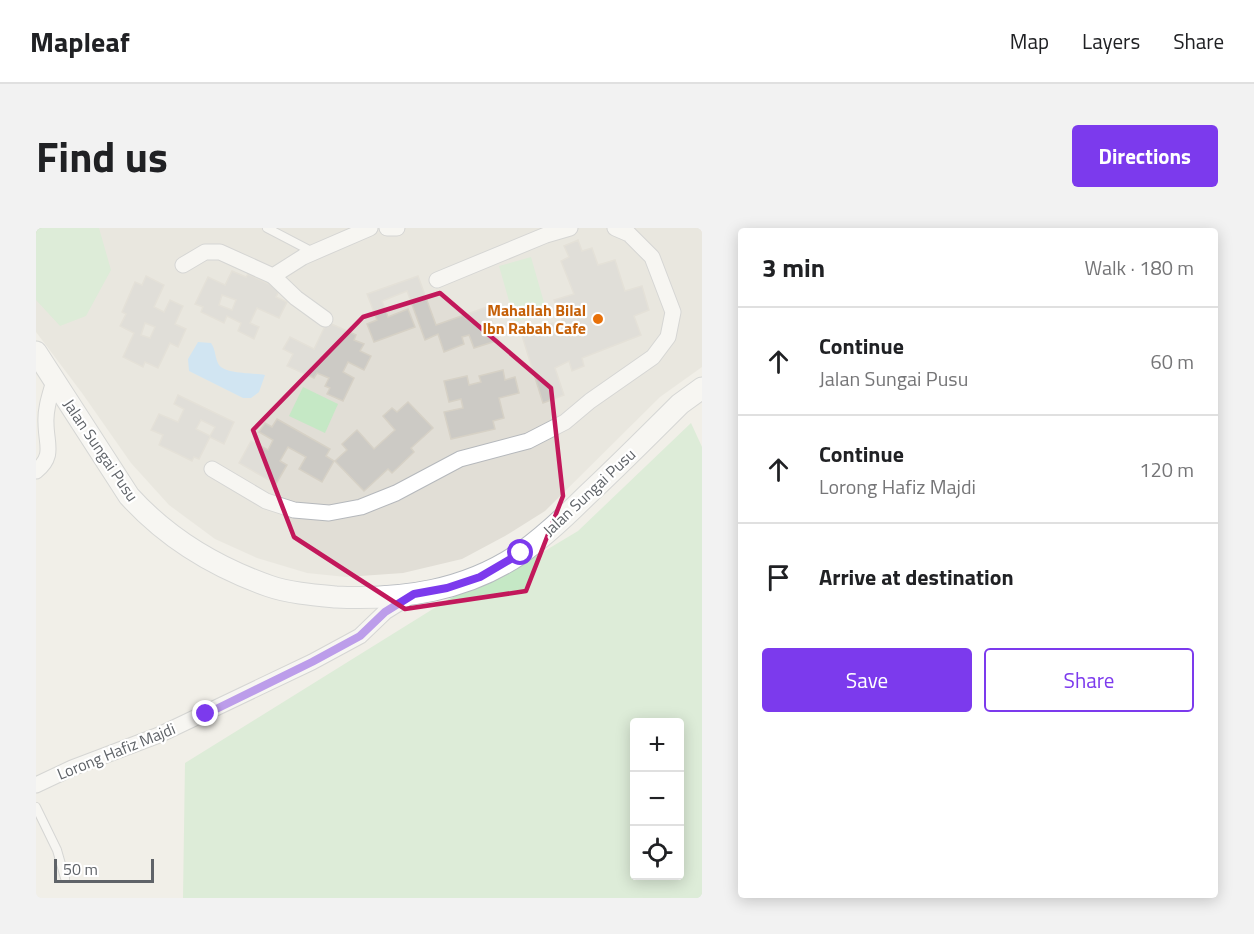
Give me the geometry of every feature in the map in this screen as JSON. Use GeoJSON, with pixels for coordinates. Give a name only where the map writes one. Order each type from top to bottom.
{"type":"FeatureCollection","features":[{"type":"Feature","properties":{"kind":"main road","name":"Jalan Sungai Pusu"},"geometry":{"type":"LineString","coordinates":[[36,352],[129,496],[146,515],[175,538],[209,560],[270,586],[313,595],[372,599],[447,588],[480,577],[521,553],[558,523],[680,404],[702,388]]}},
{"type":"Feature","properties":{"kind":"street"},"geometry":{"type":"LineString","coordinates":[[273,276],[292,262],[369,228]]}},
{"type":"Feature","properties":{"kind":"street"},"geometry":{"type":"LineString","coordinates":[[387,228],[397,228]]}},
{"type":"Feature","properties":{"kind":"street"},"geometry":{"type":"LineString","coordinates":[[437,280],[545,232],[570,228]]}},
{"type":"Feature","properties":{"kind":"street"},"geometry":{"type":"LineString","coordinates":[[212,469],[266,501],[294,510],[329,513],[361,507],[396,493],[460,459],[528,441],[565,422],[590,401],[653,357],[668,337],[673,312],[652,257],[629,234],[615,228]]}},
{"type":"Feature","properties":{"kind":"street"},"geometry":{"type":"LineString","coordinates":[[183,265],[205,252],[220,252],[273,276],[296,298],[325,319]]}},
{"type":"Feature","properties":{"kind":"street"},"geometry":{"type":"LineString","coordinates":[[36,471],[48,458],[46,414],[54,381]]}},
{"type":"Feature","properties":{"kind":"street","name":"Lorong Hafiz Majdi"},"geometry":{"type":"LineString","coordinates":[[36,784],[159,735],[312,662],[360,636],[385,612],[414,594]]}},
{"type":"Feature","properties":{"kind":"lane"},"geometry":{"type":"LineString","coordinates":[[267,228],[313,252]]}},
{"type":"Feature","properties":{"kind":"lane"},"geometry":{"type":"LineString","coordinates":[[36,807],[57,850],[65,878]]}},
{"type":"Feature","properties":{"kind":"highlighted area"},"geometry":{"type":"Polygon","coordinates":[[[440,293],[551,388],[563,496],[526,591],[405,609],[294,537],[253,430],[363,317],[440,293]]]}},
{"type":"Feature","properties":{"kind":"shaded area"},"geometry":{"type":"Polygon","coordinates":[[[36,228],[702,228],[702,367],[660,397],[545,511],[462,559],[403,573],[346,577],[307,573],[257,558],[215,539],[169,505],[131,463],[36,332],[36,228]]]}},
{"type":"Feature","properties":{"kind":"green space"},"geometry":{"type":"Polygon","coordinates":[[[36,228],[99,228],[111,270],[86,316],[60,326],[36,300],[36,228]]]}},
{"type":"Feature","properties":{"kind":"green space"},"geometry":{"type":"Polygon","coordinates":[[[531,257],[547,313],[515,322],[499,266],[531,257]]]}},
{"type":"Feature","properties":{"kind":"green space"},"geometry":{"type":"Polygon","coordinates":[[[303,387],[338,404],[325,433],[289,416],[303,387]]]}},
{"type":"Feature","properties":{"kind":"green space"},"geometry":{"type":"Polygon","coordinates":[[[691,423],[702,447],[702,898],[183,898],[185,763],[449,599],[518,567],[578,531],[691,423]]]}},
{"type":"Feature","properties":{"kind":"water"},"geometry":{"type":"Polygon","coordinates":[[[198,342],[211,343],[222,368],[234,372],[265,375],[259,392],[251,398],[243,398],[189,371],[188,359],[198,342]]]}},
{"type":"Feature","properties":{"kind":"building","name":"Mahallah Bilal Ibn Rabah Cafe"},"geometry":{"type":"Polygon","coordinates":[[[578,240],[582,251],[592,248],[598,265],[615,260],[625,291],[642,286],[649,310],[634,316],[641,335],[582,358],[584,366],[572,371],[569,361],[555,368],[564,395],[543,403],[522,336],[553,323],[560,334],[567,333],[554,300],[574,294],[561,261],[569,257],[564,246],[578,240]]]}},
{"type":"Feature","properties":{"kind":"building"},"geometry":{"type":"Polygon","coordinates":[[[232,271],[246,277],[248,274],[280,289],[276,297],[287,302],[279,318],[257,308],[250,323],[259,327],[254,339],[238,331],[241,323],[227,316],[224,323],[201,312],[203,307],[195,304],[208,277],[225,285],[232,271]],[[222,295],[219,305],[232,310],[236,300],[222,295]]]}},
{"type":"Feature","properties":{"kind":"building"},"geometry":{"type":"Polygon","coordinates":[[[146,276],[164,285],[154,307],[164,312],[170,300],[183,306],[175,324],[186,329],[178,347],[170,343],[158,368],[145,362],[143,367],[123,357],[134,333],[120,326],[126,314],[122,312],[135,282],[142,285],[146,276]],[[145,323],[141,335],[150,338],[155,327],[145,323]]]}},
{"type":"Feature","properties":{"kind":"building"},"geometry":{"type":"Polygon","coordinates":[[[418,276],[436,325],[487,307],[499,340],[474,348],[469,335],[462,337],[464,344],[444,352],[438,334],[425,340],[407,291],[382,301],[388,317],[408,309],[415,327],[374,342],[367,324],[377,320],[367,294],[418,276]]]}},
{"type":"Feature","properties":{"kind":"building"},"geometry":{"type":"Polygon","coordinates":[[[327,322],[356,335],[354,340],[364,344],[360,351],[371,356],[364,370],[348,362],[343,372],[354,378],[343,401],[327,394],[330,388],[325,386],[329,378],[317,373],[314,378],[287,366],[293,354],[283,349],[290,337],[314,349],[327,322]]]}},
{"type":"Feature","properties":{"kind":"building"},"geometry":{"type":"Polygon","coordinates":[[[503,370],[505,380],[515,377],[519,393],[499,398],[504,418],[493,421],[495,429],[451,439],[444,412],[463,408],[461,399],[449,402],[444,381],[467,376],[469,385],[481,382],[479,376],[503,370]]]}},
{"type":"Feature","properties":{"kind":"building"},"geometry":{"type":"Polygon","coordinates":[[[178,395],[234,422],[224,444],[210,437],[199,459],[194,457],[192,461],[159,445],[163,435],[151,430],[159,414],[178,422],[184,409],[174,404],[178,395]],[[201,420],[196,429],[210,436],[215,427],[201,420]]]}},
{"type":"Feature","properties":{"kind":"building"},"geometry":{"type":"Polygon","coordinates":[[[408,402],[433,428],[411,448],[414,452],[392,473],[388,469],[364,491],[335,461],[347,450],[342,444],[357,430],[374,449],[395,430],[383,416],[392,408],[397,412],[408,402]]]}},
{"type":"Feature","properties":{"kind":"building"},"geometry":{"type":"Polygon","coordinates":[[[277,419],[330,449],[326,456],[334,461],[322,482],[299,469],[306,457],[288,447],[280,461],[287,465],[276,484],[239,463],[251,441],[268,450],[273,440],[259,432],[265,423],[272,427],[277,419]]]}},
{"type":"Feature","properties":{"kind":"place","name":"Mahallah Bilal Ibn Rabah Cafe"},"geometry":{"type":"Point","coordinates":[598,319]}},
{"type":"Feature","properties":{"kind":"route"},"geometry":{"type":"LineString","coordinates":[[206,714],[360,636],[385,612],[414,594],[447,588],[480,577],[521,553]]}}]}
